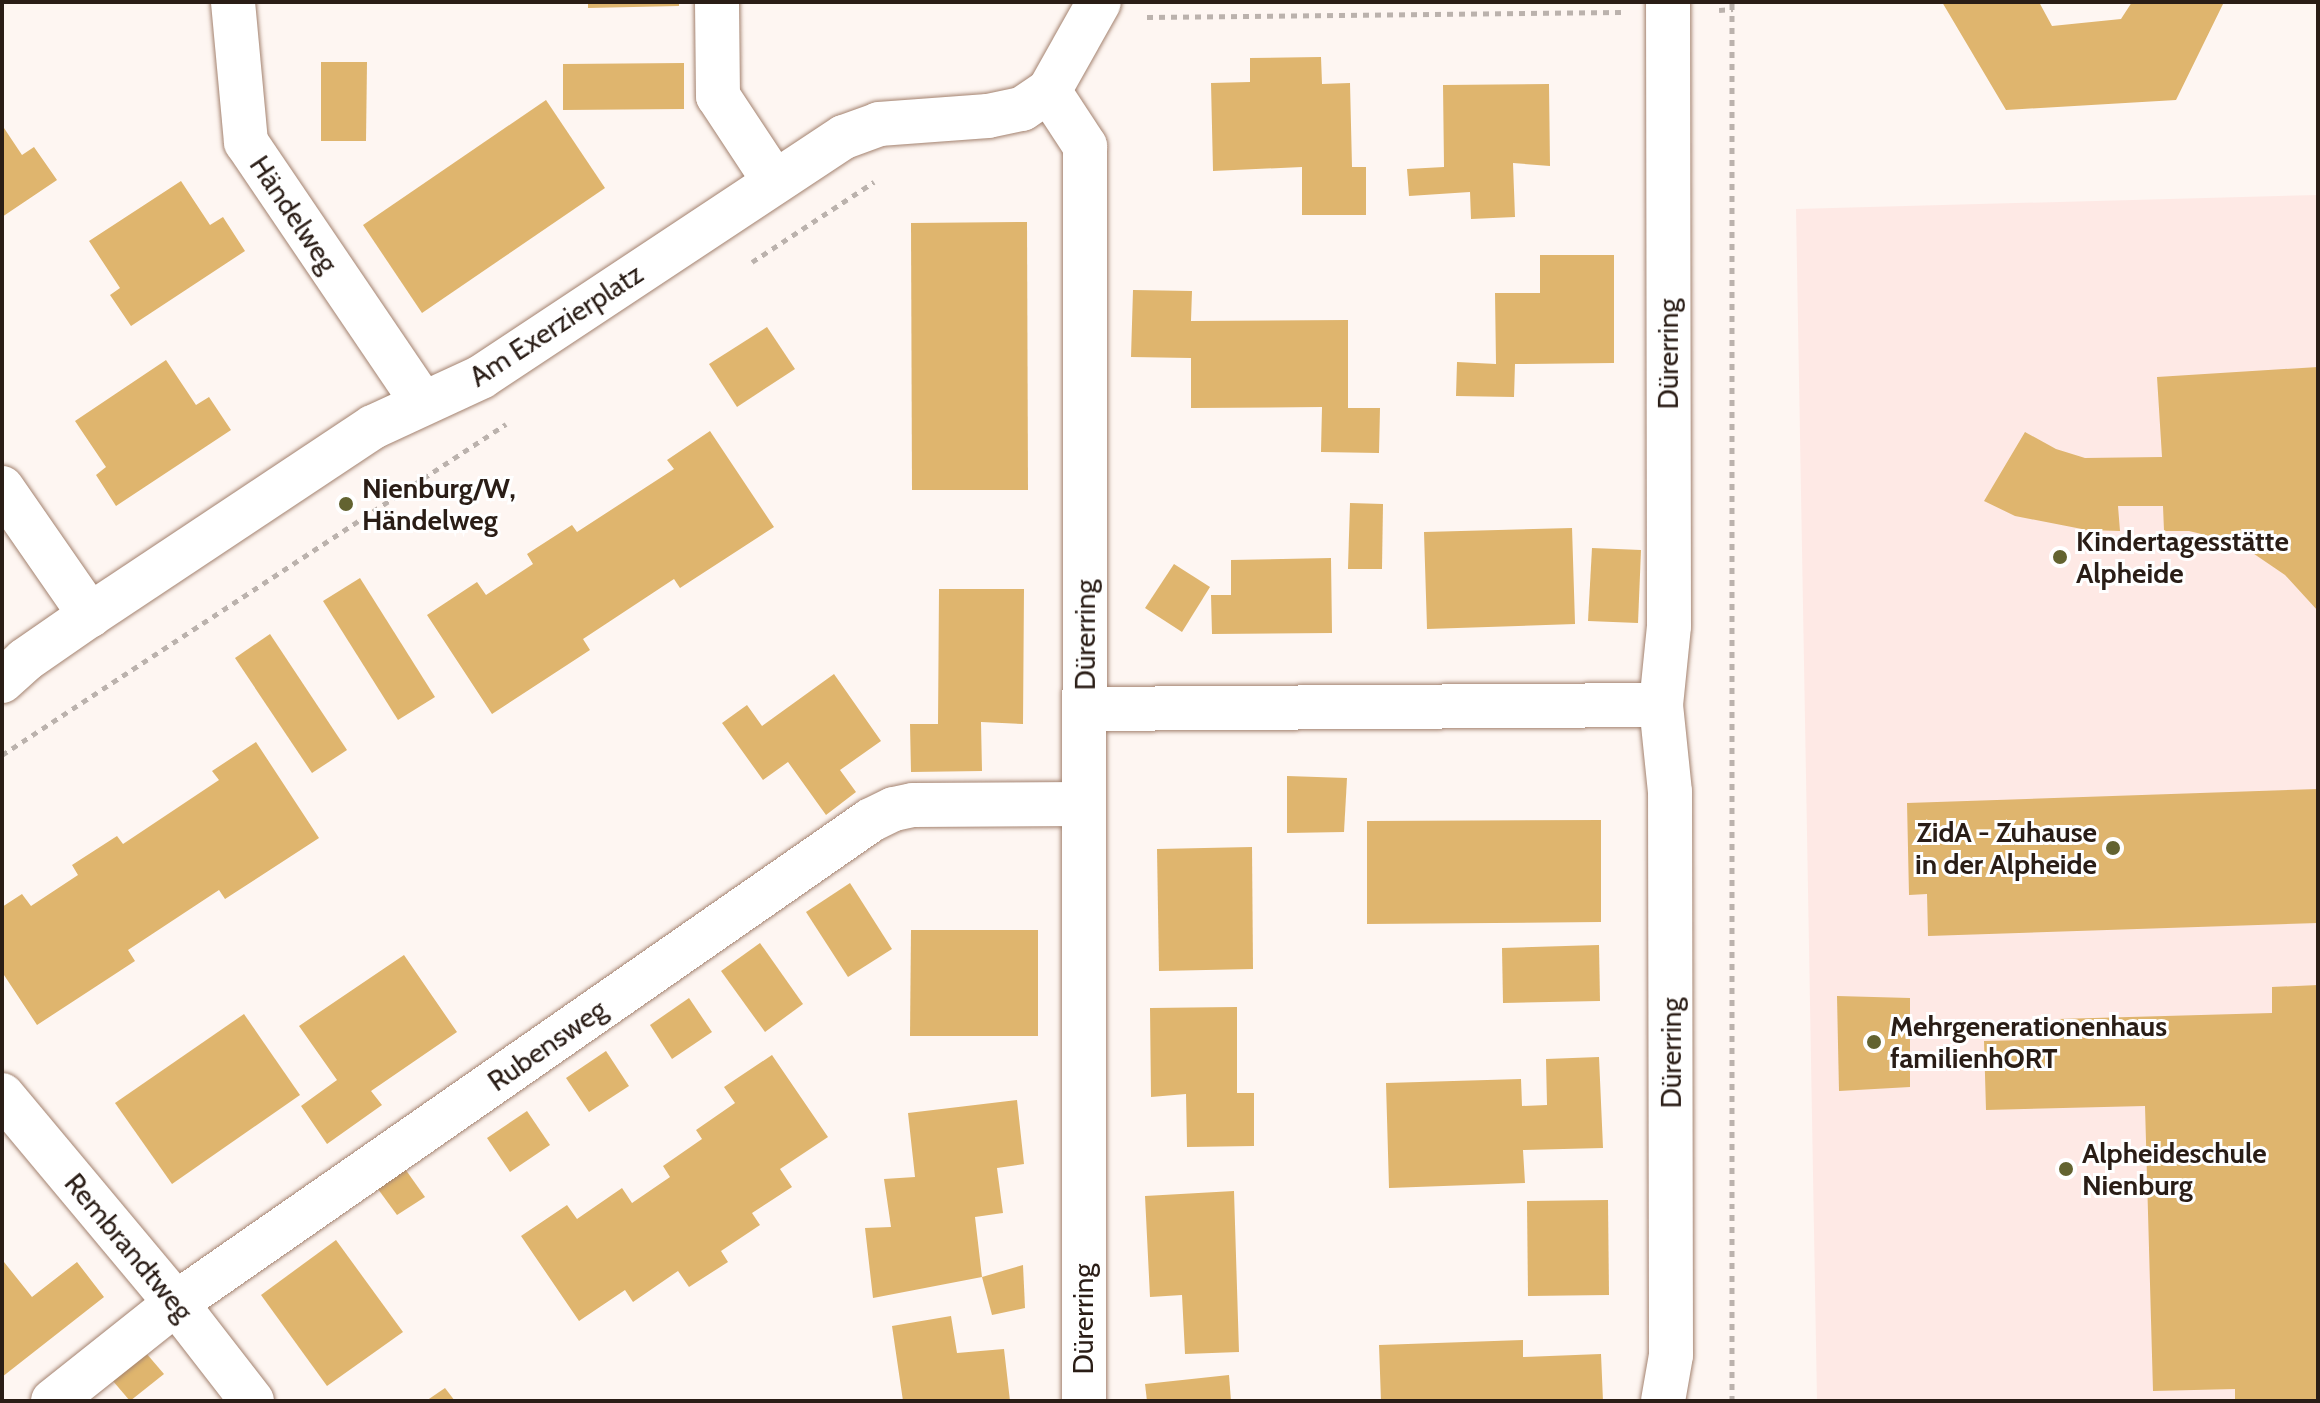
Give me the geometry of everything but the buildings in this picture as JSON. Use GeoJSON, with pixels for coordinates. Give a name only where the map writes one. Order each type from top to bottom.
{"type":"FeatureCollection","features":[{"type":"Feature","properties":{"kind":"street","name":"Händelweg"},"geometry":{"type":"LineString","coordinates":[[233,2],[246,142],[422,402]]}},
{"type":"Feature","properties":{"kind":"street"},"geometry":{"type":"LineString","coordinates":[[717,2],[718,96],[774,181]]}},
{"type":"Feature","properties":{"kind":"street"},"geometry":{"type":"LineString","coordinates":[[1049,91],[1099,2]]}},
{"type":"Feature","properties":{"kind":"street","name":"Dürerring"},"geometry":{"type":"LineString","coordinates":[[1663,1401],[1671,1355],[1670,792],[1661,705],[1669,626],[1668,7]]}},
{"type":"Feature","properties":{"kind":"street","name":"Am Exerzierplatz"},"geometry":{"type":"LineString","coordinates":[[2,681],[25,660],[90,615],[373,427],[481,377],[844,137],[879,124],[988,116],[1022,109],[1049,91]]}},
{"type":"Feature","properties":{"kind":"street","name":"Dürerring"},"geometry":{"type":"LineString","coordinates":[[1049,91],[1085,146],[1085,709],[1082,804],[1084,1401]]}},
{"type":"Feature","properties":{"kind":"street"},"geometry":{"type":"LineString","coordinates":[[2,488],[90,615]]}},
{"type":"Feature","properties":{"kind":"street","name":"Dürerring"},"geometry":{"type":"LineString","coordinates":[[1085,709],[1661,705]]}},
{"type":"Feature","properties":{"kind":"street","name":"Rubensweg"},"geometry":{"type":"LineString","coordinates":[[53,1401],[176,1303],[871,820],[894,809],[913,805],[1082,804]]}},
{"type":"Feature","properties":{"kind":"street","name":"Rembrandtweg"},"geometry":{"type":"LineString","coordinates":[[2,1095],[176,1303],[252,1401]]}},
{"type":"Feature","properties":{"kind":"path"},"geometry":{"type":"LineString","coordinates":[[1140,18],[1732,6],[1732,1401]]}},
{"type":"Feature","properties":{"kind":"path"},"geometry":{"type":"LineString","coordinates":[[738,271],[884,176]]}},
{"type":"Feature","properties":{"kind":"path"},"geometry":{"type":"LineString","coordinates":[[2,755],[513,419]]}},
{"type":"Feature","properties":{"kind":"shaded area","name":"Kindertagesstätte Alpheide"},"geometry":{"type":"Polygon","coordinates":[[[2318,195],[2318,1401],[1817,1401],[1796,209],[2318,195]]]}},
{"type":"Feature","properties":{"kind":"place","name":"Nienburg/W, Händelweg"},"geometry":{"type":"Point","coordinates":[346,504]}},
{"type":"Feature","properties":{"kind":"place","name":"Kindertagesstätte Alpheide"},"geometry":{"type":"Point","coordinates":[2060,557]}},
{"type":"Feature","properties":{"kind":"place","name":"ZidA - Zuhause in der Alpheide"},"geometry":{"type":"Point","coordinates":[2113,848]}},
{"type":"Feature","properties":{"kind":"place","name":"Mehrgenerationenhaus familienhORT"},"geometry":{"type":"Point","coordinates":[1874,1042]}},
{"type":"Feature","properties":{"kind":"place","name":"Alpheideschule Nienburg"},"geometry":{"type":"Point","coordinates":[2066,1169]}}]}
